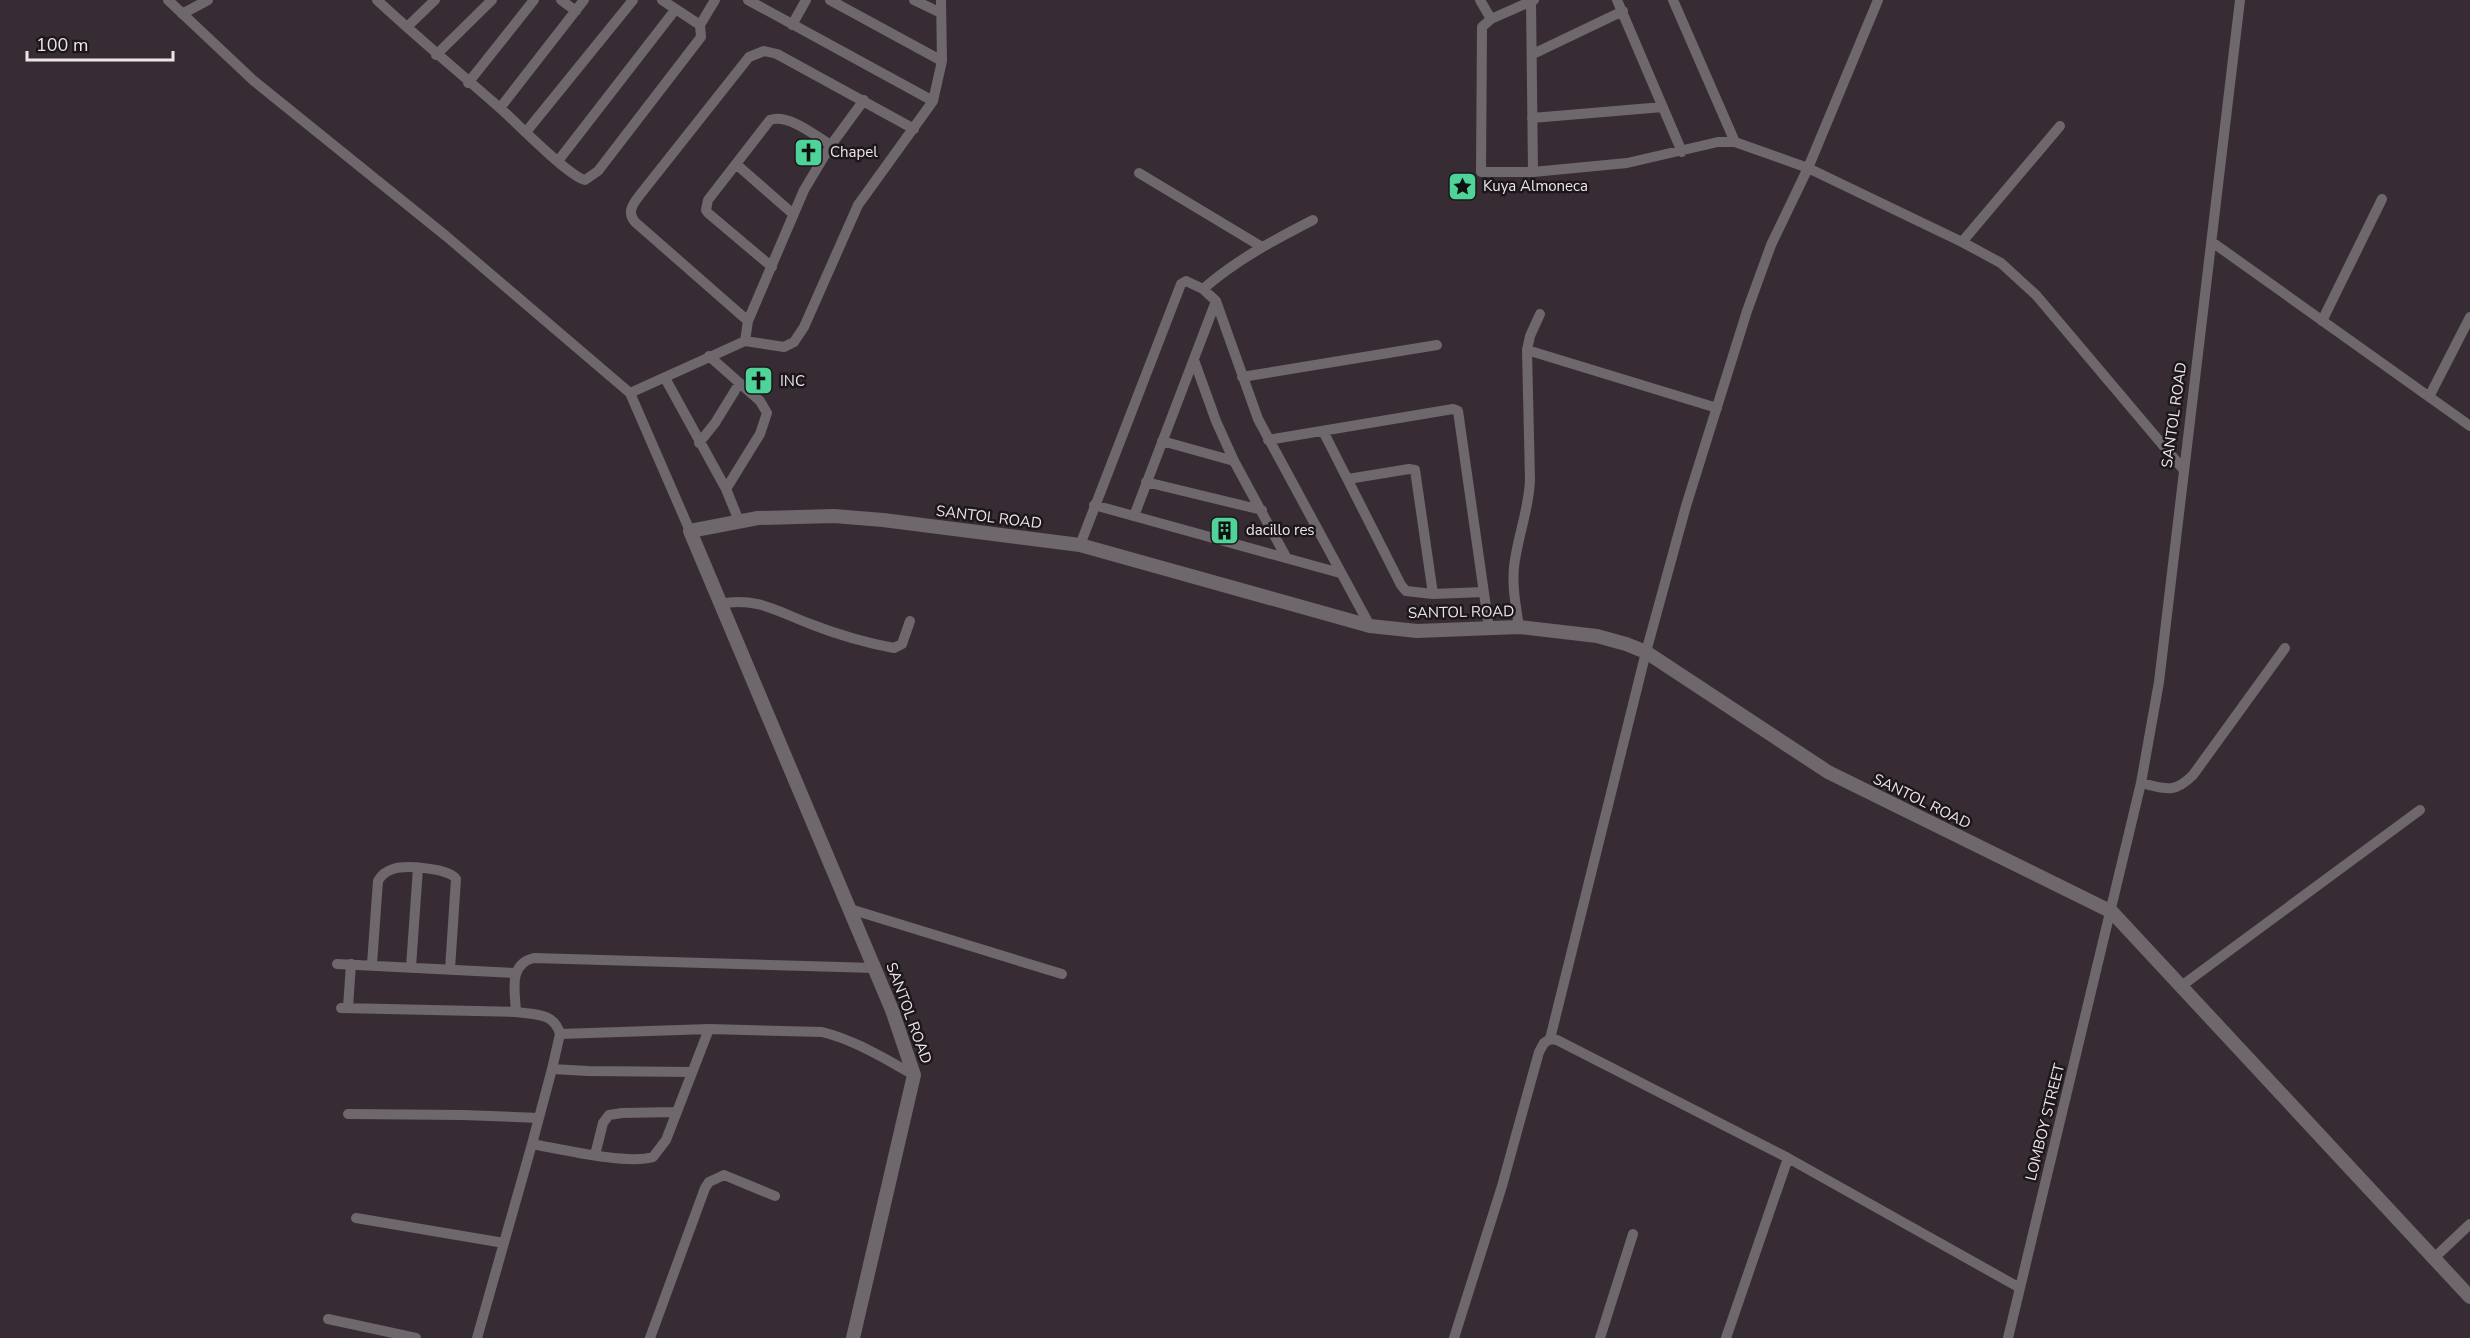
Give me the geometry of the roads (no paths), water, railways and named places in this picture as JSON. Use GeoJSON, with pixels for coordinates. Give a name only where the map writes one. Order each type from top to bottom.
{"type":"FeatureCollection","features":[{"type":"Feature","properties":{"kind":"street"},"geometry":{"type":"LineString","coordinates":[[168,0],[254,81],[446,236],[630,393],[690,531]]}},
{"type":"Feature","properties":{"kind":"street"},"geometry":{"type":"LineString","coordinates":[[182,14],[208,0]]}},
{"type":"Feature","properties":{"kind":"street"},"geometry":{"type":"LineString","coordinates":[[377,0],[436,55],[581,179],[588,179],[598,171],[698,42],[702,34],[700,25],[715,0]]}},
{"type":"Feature","properties":{"kind":"street"},"geometry":{"type":"LineString","coordinates":[[407,27],[435,0]]}},
{"type":"Feature","properties":{"kind":"street"},"geometry":{"type":"LineString","coordinates":[[436,55],[492,0]]}},
{"type":"Feature","properties":{"kind":"street"},"geometry":{"type":"LineString","coordinates":[[468,83],[534,0]]}},
{"type":"Feature","properties":{"kind":"street"},"geometry":{"type":"LineString","coordinates":[[561,0],[576,11]]}},
{"type":"Feature","properties":{"kind":"street"},"geometry":{"type":"LineString","coordinates":[[500,108],[584,0]]}},
{"type":"Feature","properties":{"kind":"street"},"geometry":{"type":"LineString","coordinates":[[526,132],[633,0]]}},
{"type":"Feature","properties":{"kind":"street"},"geometry":{"type":"LineString","coordinates":[[662,0],[700,25]]}},
{"type":"Feature","properties":{"kind":"street"},"geometry":{"type":"LineString","coordinates":[[748,0],[933,101]]}},
{"type":"Feature","properties":{"kind":"street"},"geometry":{"type":"LineString","coordinates":[[792,25],[806,0]]}},
{"type":"Feature","properties":{"kind":"street"},"geometry":{"type":"LineString","coordinates":[[830,0],[942,61]]}},
{"type":"Feature","properties":{"kind":"street"},"geometry":{"type":"LineString","coordinates":[[914,0],[941,14]]}},
{"type":"Feature","properties":{"kind":"street"},"geometry":{"type":"LineString","coordinates":[[630,393],[745,340],[778,347],[794,342],[804,327],[858,205],[933,101],[942,61],[941,0]]}},
{"type":"Feature","properties":{"kind":"street"},"geometry":{"type":"LineString","coordinates":[[1480,0],[1491,19]]}},
{"type":"Feature","properties":{"kind":"street"},"geometry":{"type":"LineString","coordinates":[[1617,0],[1682,152]]}},
{"type":"Feature","properties":{"kind":"street"},"geometry":{"type":"LineString","coordinates":[[1673,0],[1735,142]]}},
{"type":"Feature","properties":{"kind":"street"},"geometry":{"type":"LineString","coordinates":[[1454,1338],[1502,1186],[1539,1052],[1544,1043],[1550,1039],[1646,652],[1686,506],[1747,311],[1771,246],[1808,168],[1878,0]]}},
{"type":"Feature","properties":{"kind":"street","name":"SANTOL ROAD"},"geometry":{"type":"LineString","coordinates":[[853,1338],[914,1075],[903,1037],[690,531],[758,518],[834,516],[883,520],[1080,545],[1370,626],[1418,631],[1519,627],[1597,636],[1646,652],[1828,772],[2112,912],[2142,783],[2159,682],[2240,0]]}},
{"type":"Feature","properties":{"kind":"street"},"geometry":{"type":"LineString","coordinates":[[1533,172],[1533,1],[1491,19],[1485,24],[1481,33],[1480,170],[1483,173],[1533,172],[1627,163],[1718,142],[1735,142],[1808,168],[2001,263],[2036,295],[2183,469]]}},
{"type":"Feature","properties":{"kind":"street"},"geometry":{"type":"LineString","coordinates":[[558,161],[675,10]]}},
{"type":"Feature","properties":{"kind":"street"},"geometry":{"type":"LineString","coordinates":[[1533,54],[1623,12]]}},
{"type":"Feature","properties":{"kind":"street"},"geometry":{"type":"LineString","coordinates":[[748,321],[635,222],[630,215],[633,205],[749,57],[758,52],[777,54],[914,129]]}},
{"type":"Feature","properties":{"kind":"street"},"geometry":{"type":"LineString","coordinates":[[745,340],[748,321],[772,267],[792,213],[831,145],[864,100]]}},
{"type":"Feature","properties":{"kind":"street"},"geometry":{"type":"LineString","coordinates":[[1532,118],[1663,107]]}},
{"type":"Feature","properties":{"kind":"street"},"geometry":{"type":"LineString","coordinates":[[772,267],[712,217],[706,210],[708,200],[773,118],[790,121],[831,145]]}},
{"type":"Feature","properties":{"kind":"street"},"geometry":{"type":"LineString","coordinates":[[1962,242],[2060,126]]}},
{"type":"Feature","properties":{"kind":"street"},"geometry":{"type":"LineString","coordinates":[[736,164],[792,213]]}},
{"type":"Feature","properties":{"kind":"street"},"geometry":{"type":"LineString","coordinates":[[1139,173],[1262,247]]}},
{"type":"Feature","properties":{"kind":"street"},"geometry":{"type":"LineString","coordinates":[[2322,321],[2382,200]]}},
{"type":"Feature","properties":{"kind":"street"},"geometry":{"type":"LineString","coordinates":[[1203,289],[1262,247],[1313,219]]}},
{"type":"Feature","properties":{"kind":"street"},"geometry":{"type":"LineString","coordinates":[[2212,242],[2470,426]]}},
{"type":"Feature","properties":{"kind":"street"},"geometry":{"type":"LineString","coordinates":[[1080,545],[1180,284],[1186,280],[1203,289],[1216,301],[1258,419],[1370,626]]}},
{"type":"Feature","properties":{"kind":"street"},"geometry":{"type":"LineString","coordinates":[[1134,516],[1216,301]]}},
{"type":"Feature","properties":{"kind":"street"},"geometry":{"type":"LineString","coordinates":[[1519,627],[1513,579],[1514,564],[1530,496],[1527,350],[1530,336],[1540,315]]}},
{"type":"Feature","properties":{"kind":"street"},"geometry":{"type":"LineString","coordinates":[[2428,397],[2470,317]]}},
{"type":"Feature","properties":{"kind":"street"},"geometry":{"type":"LineString","coordinates":[[1242,377],[1437,345]]}},
{"type":"Feature","properties":{"kind":"street"},"geometry":{"type":"LineString","coordinates":[[1527,350],[1717,408]]}},
{"type":"Feature","properties":{"kind":"street"},"geometry":{"type":"LineString","coordinates":[[709,356],[765,406],[767,416],[760,434],[726,489]]}},
{"type":"Feature","properties":{"kind":"street"},"geometry":{"type":"LineString","coordinates":[[1194,360],[1216,421],[1234,461],[1286,557]]}},
{"type":"Feature","properties":{"kind":"street"},"geometry":{"type":"LineString","coordinates":[[664,378],[726,489],[739,521]]}},
{"type":"Feature","properties":{"kind":"street"},"geometry":{"type":"LineString","coordinates":[[699,443],[715,423],[739,384]]}},
{"type":"Feature","properties":{"kind":"street"},"geometry":{"type":"LineString","coordinates":[[1269,440],[1453,409],[1458,411],[1490,628]]}},
{"type":"Feature","properties":{"kind":"street"},"geometry":{"type":"LineString","coordinates":[[1323,431],[1406,591],[1433,594],[1484,592]]}},
{"type":"Feature","properties":{"kind":"street"},"geometry":{"type":"LineString","coordinates":[[1162,441],[1234,461]]}},
{"type":"Feature","properties":{"kind":"street"},"geometry":{"type":"LineString","coordinates":[[1348,479],[1414,470],[1433,594]]}},
{"type":"Feature","properties":{"kind":"street"},"geometry":{"type":"LineString","coordinates":[[1146,482],[1262,510]]}},
{"type":"Feature","properties":{"kind":"street"},"geometry":{"type":"LineString","coordinates":[[1094,505],[1340,573]]}},
{"type":"Feature","properties":{"kind":"street"},"geometry":{"type":"LineString","coordinates":[[720,604],[737,601],[757,603],[824,629],[894,648],[902,644],[910,621]]}},
{"type":"Feature","properties":{"kind":"street"},"geometry":{"type":"LineString","coordinates":[[2142,783],[2167,789],[2175,789],[2183,785],[2193,775],[2285,648]]}},
{"type":"Feature","properties":{"kind":"street"},"geometry":{"type":"LineString","coordinates":[[2180,987],[2420,810]]}},
{"type":"Feature","properties":{"kind":"street"},"geometry":{"type":"LineString","coordinates":[[372,964],[378,881],[384,873],[394,868],[418,868],[447,872],[453,874],[456,879],[450,969]]}},
{"type":"Feature","properties":{"kind":"street"},"geometry":{"type":"LineString","coordinates":[[411,968],[418,868]]}},
{"type":"Feature","properties":{"kind":"street"},"geometry":{"type":"LineString","coordinates":[[850,909],[1062,974]]}},
{"type":"Feature","properties":{"kind":"street"},"geometry":{"type":"LineString","coordinates":[[2112,912],[2470,1297]]}},
{"type":"Feature","properties":{"kind":"street","name":"LOMBOY STREET"},"geometry":{"type":"LineString","coordinates":[[2008,1338],[2112,912]]}},
{"type":"Feature","properties":{"kind":"street"},"geometry":{"type":"LineString","coordinates":[[516,1012],[515,973],[519,965],[534,958],[874,968]]}},
{"type":"Feature","properties":{"kind":"street"},"geometry":{"type":"LineString","coordinates":[[337,964],[515,973]]}},
{"type":"Feature","properties":{"kind":"street"},"geometry":{"type":"LineString","coordinates":[[351,964],[345,1008],[516,1012],[550,1018],[557,1024],[560,1034],[552,1069],[477,1338]]}},
{"type":"Feature","properties":{"kind":"street"},"geometry":{"type":"LineString","coordinates":[[532,1144],[595,1155],[642,1159],[653,1157],[666,1140],[709,1029]]}},
{"type":"Feature","properties":{"kind":"street"},"geometry":{"type":"LineString","coordinates":[[560,1034],[709,1029],[822,1032],[837,1035],[863,1047],[914,1075]]}},
{"type":"Feature","properties":{"kind":"street"},"geometry":{"type":"LineString","coordinates":[[1550,1039],[1568,1045],[1788,1158],[2020,1288]]}},
{"type":"Feature","properties":{"kind":"street"},"geometry":{"type":"LineString","coordinates":[[552,1069],[692,1072]]}},
{"type":"Feature","properties":{"kind":"street"},"geometry":{"type":"LineString","coordinates":[[595,1155],[603,1123],[609,1115],[676,1112]]}},
{"type":"Feature","properties":{"kind":"street"},"geometry":{"type":"LineString","coordinates":[[348,1114],[539,1118]]}},
{"type":"Feature","properties":{"kind":"street"},"geometry":{"type":"LineString","coordinates":[[1726,1338],[1788,1158]]}},
{"type":"Feature","properties":{"kind":"street"},"geometry":{"type":"LineString","coordinates":[[650,1338],[709,1182],[724,1175],[775,1196]]}},
{"type":"Feature","properties":{"kind":"street"},"geometry":{"type":"LineString","coordinates":[[356,1218],[504,1243]]}},
{"type":"Feature","properties":{"kind":"street"},"geometry":{"type":"LineString","coordinates":[[2433,1259],[2470,1224]]}},
{"type":"Feature","properties":{"kind":"street"},"geometry":{"type":"LineString","coordinates":[[1600,1338],[1633,1234]]}},
{"type":"Feature","properties":{"kind":"street"},"geometry":{"type":"LineString","coordinates":[[328,1318],[416,1338]]}},
{"type":"Feature","properties":{"kind":"place","name":"Chapel"},"geometry":{"type":"Point","coordinates":[809,152]}},
{"type":"Feature","properties":{"kind":"place","name":"Kuya Almoneca"},"geometry":{"type":"Point","coordinates":[1462,186]}},
{"type":"Feature","properties":{"kind":"place","name":"INC"},"geometry":{"type":"Point","coordinates":[759,381]}},
{"type":"Feature","properties":{"kind":"place","name":"dacillo res"},"geometry":{"type":"Point","coordinates":[1225,530]}}]}
